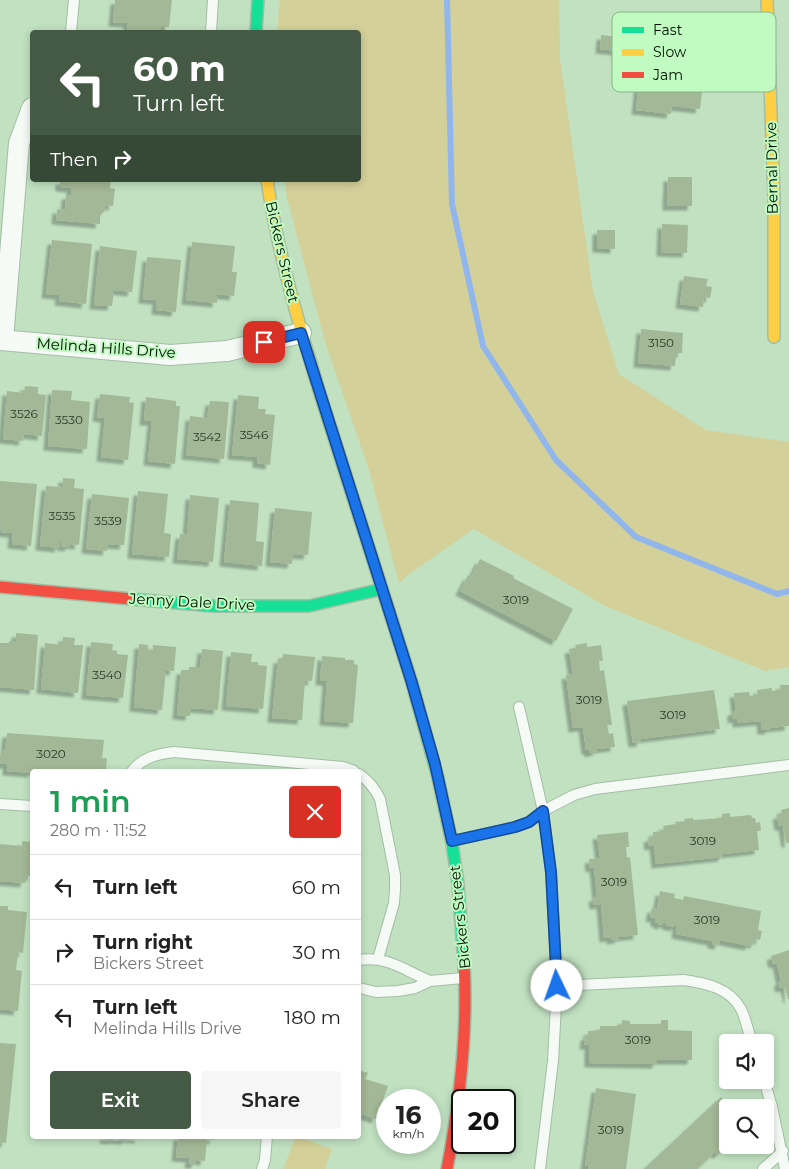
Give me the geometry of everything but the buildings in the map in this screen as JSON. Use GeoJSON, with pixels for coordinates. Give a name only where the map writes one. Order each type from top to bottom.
{"type":"FeatureCollection","features":[{"type":"Feature","properties":{"kind":"street"},"geometry":{"type":"LineString","coordinates":[[256,30],[258,0]]}},
{"type":"Feature","properties":{"kind":"street","name":"Bernal Drive"},"geometry":{"type":"LineString","coordinates":[[770,92],[774,198],[774,337]]}},
{"type":"Feature","properties":{"kind":"street"},"geometry":{"type":"LineString","coordinates":[[1,340],[19,143],[30,113]]}},
{"type":"Feature","properties":{"kind":"street","name":"Bickers Street"},"geometry":{"type":"LineString","coordinates":[[267,182],[273,220],[288,288],[411,680],[435,764],[452,841],[462,915],[466,978],[462,1068],[447,1169]]}},
{"type":"Feature","properties":{"kind":"street","name":"Melinda Hills Drive"},"geometry":{"type":"LineString","coordinates":[[1,340],[170,355],[227,351],[301,333]]}},
{"type":"Feature","properties":{"kind":"street","name":"Jenny Dale Drive"},"geometry":{"type":"LineString","coordinates":[[0,587],[213,606],[309,606],[382,589]]}},
{"type":"Feature","properties":{"kind":"lane"},"geometry":{"type":"LineString","coordinates":[[71,30],[74,0]]}},
{"type":"Feature","properties":{"kind":"lane"},"geometry":{"type":"LineString","coordinates":[[211,30],[213,0]]}},
{"type":"Feature","properties":{"kind":"lane"},"geometry":{"type":"LineString","coordinates":[[519,707],[543,811],[551,872],[557,986],[553,1061],[540,1169]]}},
{"type":"Feature","properties":{"kind":"lane"},"geometry":{"type":"LineString","coordinates":[[134,769],[145,759],[157,754],[174,752],[348,769]]}},
{"type":"Feature","properties":{"kind":"lane"},"geometry":{"type":"LineString","coordinates":[[452,841],[515,827],[529,822],[543,811],[574,795],[595,789],[789,765]]}},
{"type":"Feature","properties":{"kind":"lane"},"geometry":{"type":"LineString","coordinates":[[361,776],[371,784],[380,799],[395,876],[394,903],[378,959]]}},
{"type":"Feature","properties":{"kind":"lane"},"geometry":{"type":"LineString","coordinates":[[0,804],[30,806]]}},
{"type":"Feature","properties":{"kind":"lane"},"geometry":{"type":"LineString","coordinates":[[361,960],[378,959],[397,965],[430,981]]}},
{"type":"Feature","properties":{"kind":"lane"},"geometry":{"type":"LineString","coordinates":[[361,988],[376,992],[398,992],[415,988],[430,981],[466,978]]}},
{"type":"Feature","properties":{"kind":"lane"},"geometry":{"type":"LineString","coordinates":[[557,986],[684,980],[702,982],[715,987],[735,1001],[741,1009],[749,1034]]}},
{"type":"Feature","properties":{"kind":"lane"},"geometry":{"type":"LineString","coordinates":[[767,1089],[783,1152],[785,1169]]}},
{"type":"Feature","properties":{"kind":"lane"},"geometry":{"type":"LineString","coordinates":[[262,1169],[267,1139]]}},
{"type":"Feature","properties":{"kind":"lane"},"geometry":{"type":"LineString","coordinates":[[763,1169],[783,1152]]}},
{"type":"Feature","properties":{"kind":"shaded area"},"geometry":{"type":"Polygon","coordinates":[[[280,0],[559,0],[560,59],[593,291],[619,374],[706,430],[789,442],[789,667],[765,671],[605,606],[474,529],[399,583],[369,470],[325,342],[287,198],[285,182],[361,182],[361,30],[277,30],[280,0]]]}},
{"type":"Feature","properties":{"kind":"shaded area"},"geometry":{"type":"Polygon","coordinates":[[[295,1139],[304,1139],[332,1149],[325,1169],[283,1169],[295,1139]]]}},
{"type":"Feature","properties":{"kind":"waterway"},"geometry":{"type":"LineString","coordinates":[[447,0],[452,204],[483,346],[556,460],[636,537],[777,594],[789,591]]}},
{"type":"Feature","properties":{"kind":"traffic: fast"},"geometry":{"type":"LineString","coordinates":[[256,30],[258,0]]}},
{"type":"Feature","properties":{"kind":"traffic: fast"},"geometry":{"type":"LineString","coordinates":[[321,397],[412,683],[438,778],[452,843],[458,884],[464,962]]}},
{"type":"Feature","properties":{"kind":"traffic: fast"},"geometry":{"type":"LineString","coordinates":[[131,599],[213,606],[309,606],[382,589]]}},
{"type":"Feature","properties":{"kind":"traffic: slow"},"geometry":{"type":"LineString","coordinates":[[767,0],[767,12]]}},
{"type":"Feature","properties":{"kind":"traffic: slow"},"geometry":{"type":"LineString","coordinates":[[770,92],[774,198],[774,337]]}},
{"type":"Feature","properties":{"kind":"traffic: slow"},"geometry":{"type":"LineString","coordinates":[[267,182],[283,262],[321,397]]}},
{"type":"Feature","properties":{"kind":"traffic: jam"},"geometry":{"type":"LineString","coordinates":[[0,587],[131,599]]}},
{"type":"Feature","properties":{"kind":"traffic: jam"},"geometry":{"type":"LineString","coordinates":[[447,1169],[456,1118],[462,1066],[465,1014],[464,962]]}},
{"type":"Feature","properties":{"kind":"route"},"geometry":{"type":"LineString","coordinates":[[264,342],[301,333],[411,680],[435,764],[452,841],[515,827],[529,822],[543,811],[551,872],[557,986]]}}]}
